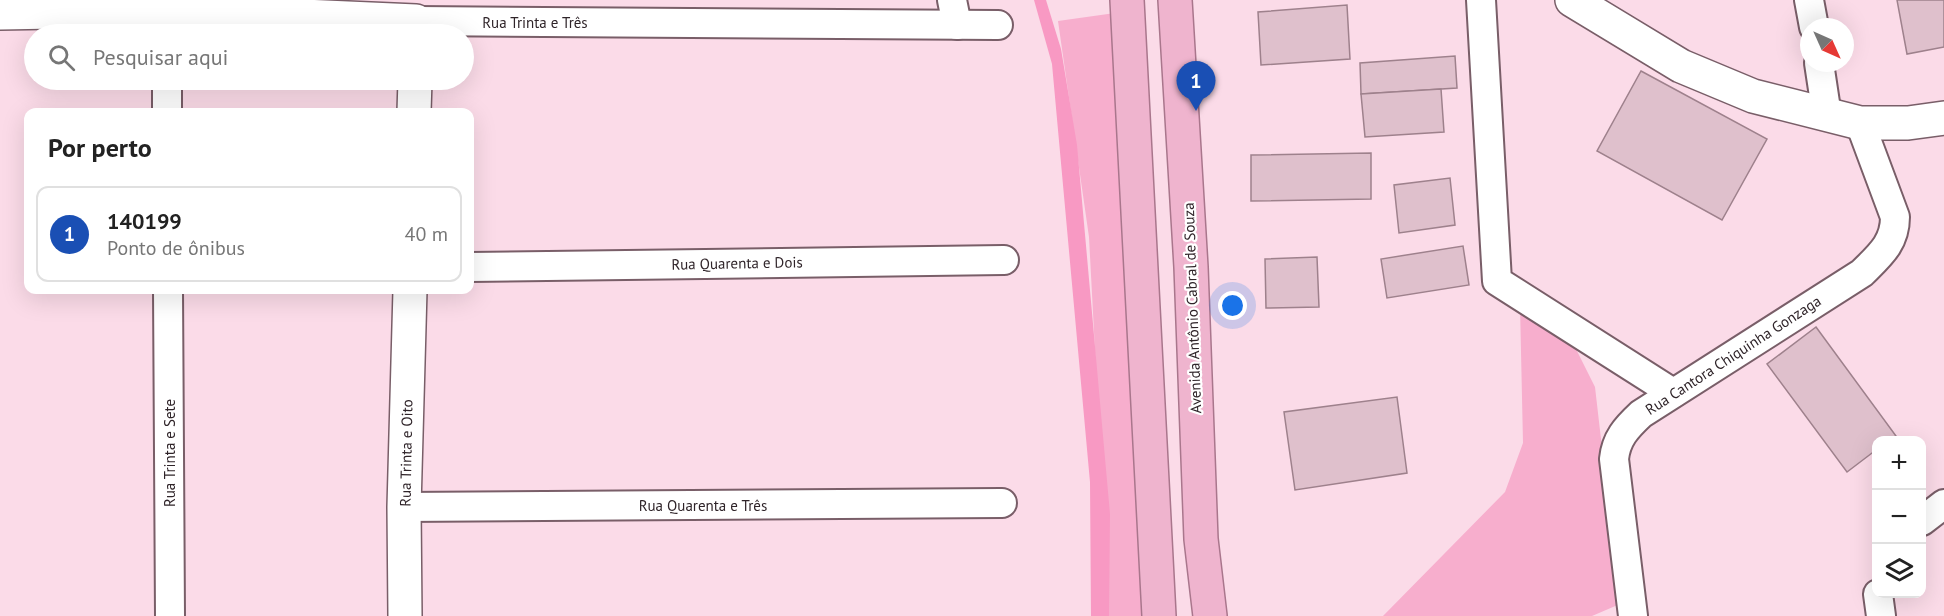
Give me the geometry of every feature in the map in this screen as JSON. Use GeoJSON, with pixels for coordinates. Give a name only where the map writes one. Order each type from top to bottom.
{"type":"FeatureCollection","features":[{"type":"Feature","properties":{"kind":"highway"},"geometry":{"type":"LineString","coordinates":[[1127,0],[1159,616]]}},
{"type":"Feature","properties":{"kind":"highway","name":"Avenida Antônio Cabral de Souza"},"geometry":{"type":"LineString","coordinates":[[1176,1],[1191,267],[1201,539],[1210,616]]}},
{"type":"Feature","properties":{"kind":"street"},"geometry":{"type":"LineString","coordinates":[[1480,0],[1497,281],[1672,393]]}},
{"type":"Feature","properties":{"kind":"street"},"geometry":{"type":"LineString","coordinates":[[1572,0],[1681,66],[1714,82],[1753,96],[1860,123],[1908,123],[1944,118]]}},
{"type":"Feature","properties":{"kind":"street"},"geometry":{"type":"LineString","coordinates":[[1809,0],[1812,18]]}},
{"type":"Feature","properties":{"kind":"street","name":"Rua Trinta e Três"},"geometry":{"type":"LineString","coordinates":[[0,13],[416,18],[954,12],[998,25]]}},
{"type":"Feature","properties":{"kind":"street"},"geometry":{"type":"LineString","coordinates":[[1820,72],[1827,116]]}},
{"type":"Feature","properties":{"kind":"street"},"geometry":{"type":"LineString","coordinates":[[167,90],[168,108]]}},
{"type":"Feature","properties":{"kind":"street"},"geometry":{"type":"LineString","coordinates":[[414,108],[415,90]]}},
{"type":"Feature","properties":{"kind":"street","name":"Rua Cantora Chiquinha Gonzaga"},"geometry":{"type":"LineString","coordinates":[[1633,616],[1614,459],[1616,444],[1626,428],[1641,414],[1862,273],[1888,246],[1895,232],[1895,217],[1860,123]]}},
{"type":"Feature","properties":{"kind":"street","name":"Rua Quarenta e Dois"},"geometry":{"type":"LineString","coordinates":[[474,267],[1004,260]]}},
{"type":"Feature","properties":{"kind":"street","name":"Rua Trinta e Sete"},"geometry":{"type":"LineString","coordinates":[[168,294],[170,616]]}},
{"type":"Feature","properties":{"kind":"street","name":"Rua Trinta e Oito"},"geometry":{"type":"LineString","coordinates":[[405,616],[404,507],[410,294]]}},
{"type":"Feature","properties":{"kind":"street","name":"Rua Quarenta e Três"},"geometry":{"type":"LineString","coordinates":[[404,507],[1002,503]]}},
{"type":"Feature","properties":{"kind":"street"},"geometry":{"type":"LineString","coordinates":[[1926,518],[1944,504]]}},
{"type":"Feature","properties":{"kind":"shaded area"},"geometry":{"type":"Polygon","coordinates":[[[1034,0],[1046,0],[1061,49],[1077,145],[1110,514],[1109,616],[1091,616],[1090,482],[1052,64],[1034,0]]]}},
{"type":"Feature","properties":{"kind":"shaded area"},"geometry":{"type":"Polygon","coordinates":[[[1115,13],[1149,616],[1109,616],[1089,237],[1058,21],[1115,13]]]}},
{"type":"Feature","properties":{"kind":"shaded area"},"geometry":{"type":"Polygon","coordinates":[[[1520,306],[1573,343],[1595,387],[1620,604],[1592,616],[1383,616],[1505,492],[1523,443],[1520,306]]]}},
{"type":"Feature","properties":{"kind":"building"},"geometry":{"type":"Polygon","coordinates":[[[1897,0],[1944,0],[1944,47],[1907,54],[1897,0]]]}},
{"type":"Feature","properties":{"kind":"building"},"geometry":{"type":"Polygon","coordinates":[[[1347,5],[1350,59],[1261,65],[1258,12],[1347,5]]]}},
{"type":"Feature","properties":{"kind":"building"},"geometry":{"type":"Polygon","coordinates":[[[1455,56],[1457,88],[1361,94],[1360,63],[1455,56]]]}},
{"type":"Feature","properties":{"kind":"building"},"geometry":{"type":"Polygon","coordinates":[[[1641,71],[1767,139],[1722,220],[1597,151],[1641,71]]]}},
{"type":"Feature","properties":{"kind":"building"},"geometry":{"type":"Polygon","coordinates":[[[1441,89],[1444,132],[1365,137],[1361,94],[1441,89]]]}},
{"type":"Feature","properties":{"kind":"building"},"geometry":{"type":"Polygon","coordinates":[[[1371,153],[1371,199],[1251,201],[1251,155],[1371,153]]]}},
{"type":"Feature","properties":{"kind":"building"},"geometry":{"type":"Polygon","coordinates":[[[1450,178],[1455,225],[1399,233],[1394,185],[1450,178]]]}},
{"type":"Feature","properties":{"kind":"building"},"geometry":{"type":"Polygon","coordinates":[[[1463,246],[1469,285],[1387,298],[1381,259],[1463,246]]]}},
{"type":"Feature","properties":{"kind":"building"},"geometry":{"type":"Polygon","coordinates":[[[1317,257],[1319,307],[1266,308],[1265,259],[1317,257]]]}},
{"type":"Feature","properties":{"kind":"building"},"geometry":{"type":"Polygon","coordinates":[[[1816,327],[1896,436],[1872,436],[1872,453],[1847,472],[1767,364],[1816,327]]]}},
{"type":"Feature","properties":{"kind":"building"},"geometry":{"type":"Polygon","coordinates":[[[1397,397],[1407,473],[1295,490],[1284,412],[1397,397]]]}},
{"type":"Feature","properties":{"kind":"place","name":"140199"},"geometry":{"type":"Point","coordinates":[1196,111]}}]}
